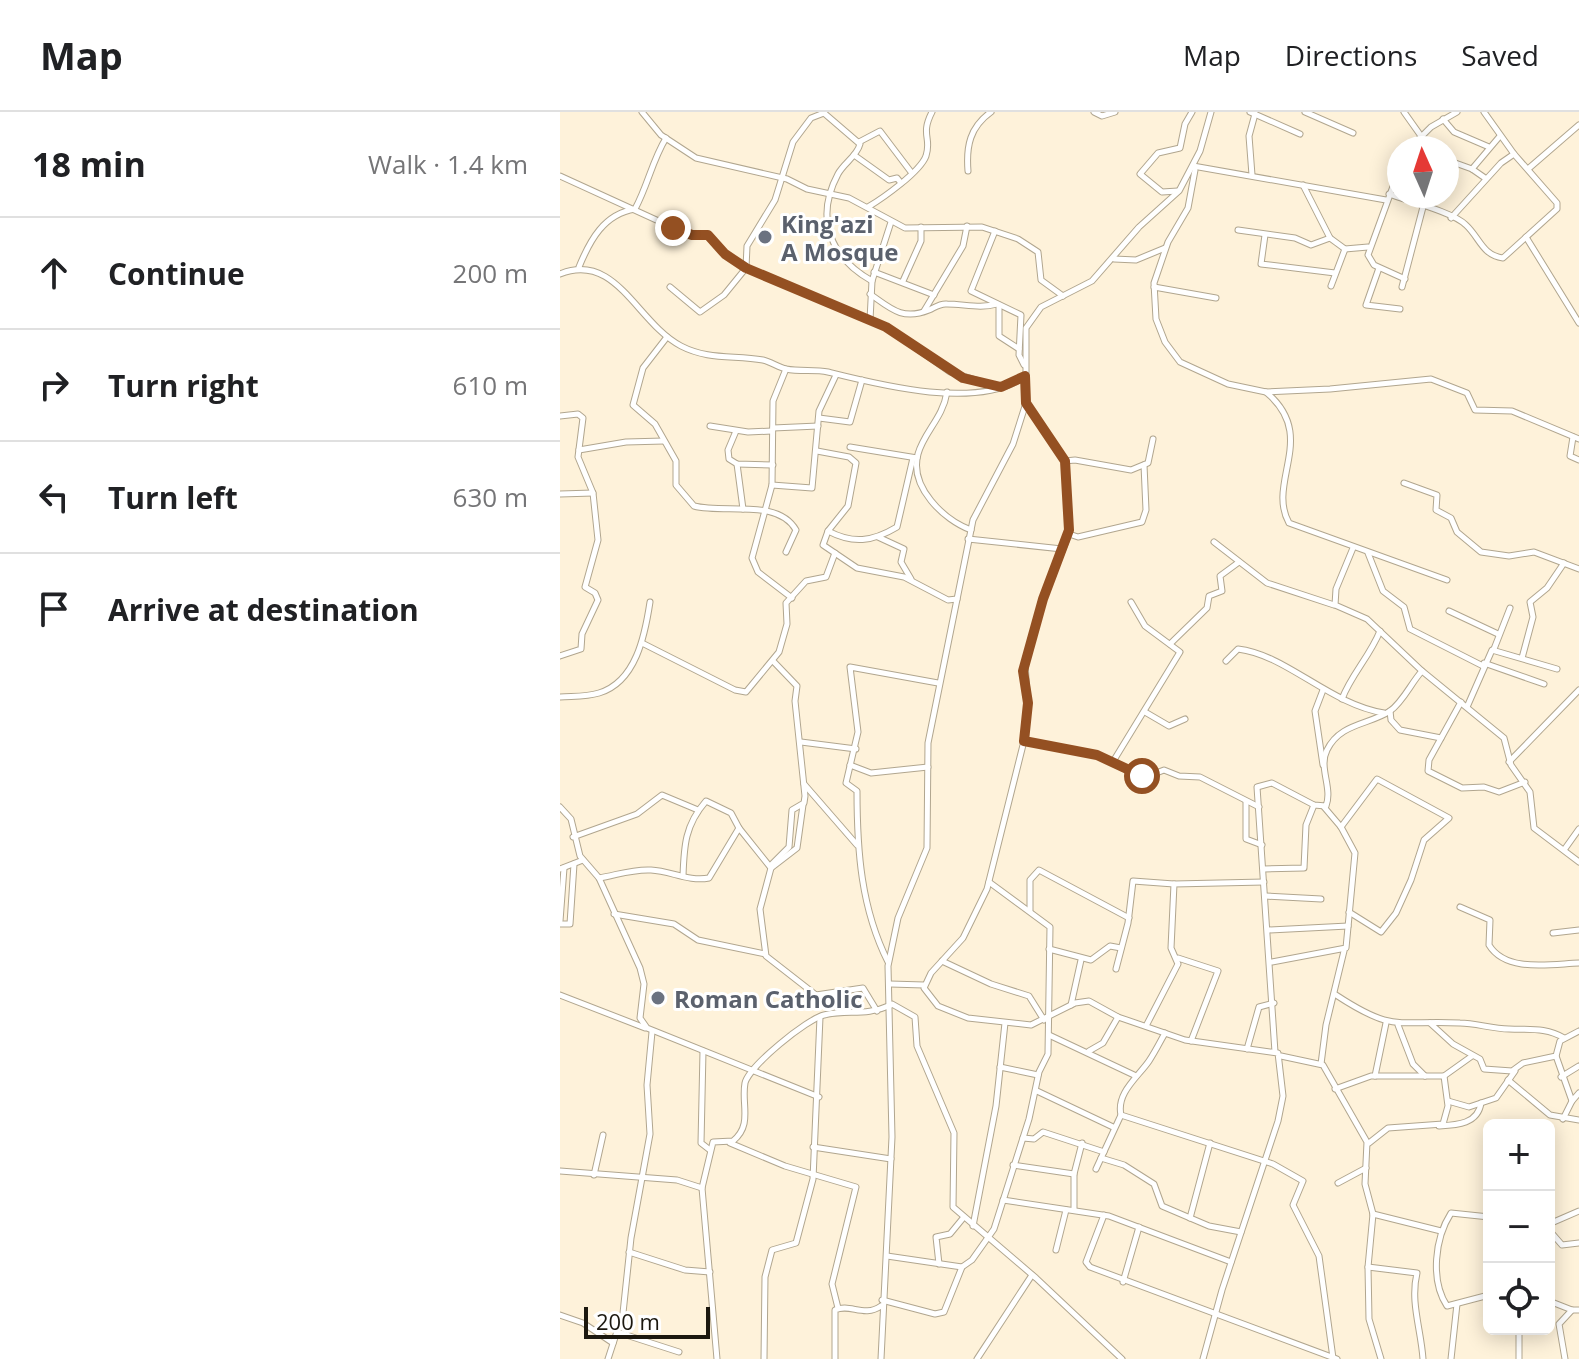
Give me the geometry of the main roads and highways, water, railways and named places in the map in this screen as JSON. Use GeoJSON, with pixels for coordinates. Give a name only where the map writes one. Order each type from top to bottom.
{"type":"FeatureCollection","features":[{"type":"Feature","properties":{"kind":"place","name":"King'azi A Mosque"},"geometry":{"type":"Point","coordinates":[765,237]}},
{"type":"Feature","properties":{"kind":"place","name":"Roman Catholic"},"geometry":{"type":"Point","coordinates":[658,998]}}]}
